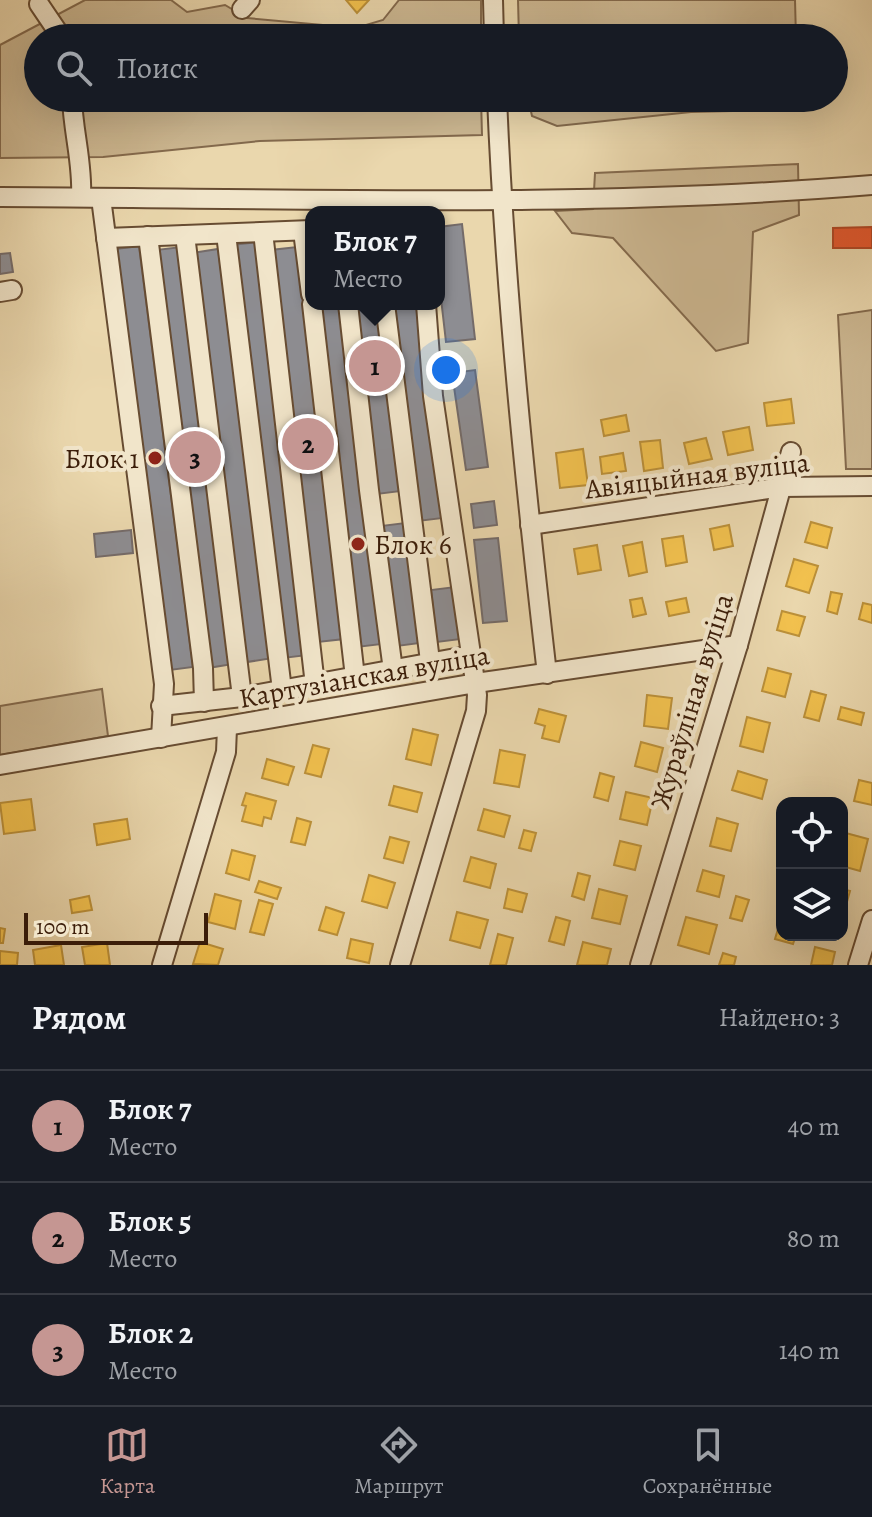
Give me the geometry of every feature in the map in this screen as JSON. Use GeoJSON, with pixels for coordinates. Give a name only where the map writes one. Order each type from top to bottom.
{"type":"FeatureCollection","features":[{"type":"Feature","properties":{"kind":"street"},"geometry":{"type":"LineString","coordinates":[[493,0],[494,24]]}},
{"type":"Feature","properties":{"kind":"street"},"geometry":{"type":"LineString","coordinates":[[39,4],[53,24]]}},
{"type":"Feature","properties":{"kind":"street"},"geometry":{"type":"LineString","coordinates":[[72,112],[82,170],[81,197]]}},
{"type":"Feature","properties":{"kind":"street"},"geometry":{"type":"LineString","coordinates":[[498,112],[501,200],[530,525],[547,674]]}},
{"type":"Feature","properties":{"kind":"street"},"geometry":{"type":"LineString","coordinates":[[0,197],[418,206],[872,185]]}},
{"type":"Feature","properties":{"kind":"street"},"geometry":{"type":"LineString","coordinates":[[101,198],[164,684],[161,738]]}},
{"type":"Feature","properties":{"kind":"street"},"geometry":{"type":"LineString","coordinates":[[106,238],[305,230]]}},
{"type":"Feature","properties":{"kind":"street"},"geometry":{"type":"LineString","coordinates":[[263,232],[315,685]]}},
{"type":"Feature","properties":{"kind":"street"},"geometry":{"type":"LineString","coordinates":[[226,234],[282,690]]}},
{"type":"Feature","properties":{"kind":"street"},"geometry":{"type":"LineString","coordinates":[[185,235],[242,697]]}},
{"type":"Feature","properties":{"kind":"street"},"geometry":{"type":"LineString","coordinates":[[148,236],[203,668],[204,702]]}},
{"type":"Feature","properties":{"kind":"street"},"geometry":{"type":"LineString","coordinates":[[313,310],[355,677]]}},
{"type":"Feature","properties":{"kind":"street"},"geometry":{"type":"LineString","coordinates":[[349,310],[393,670]]}},
{"type":"Feature","properties":{"kind":"street"},"geometry":{"type":"LineString","coordinates":[[386,310],[430,661]]}},
{"type":"Feature","properties":{"kind":"street"},"geometry":{"type":"LineString","coordinates":[[400,965],[476,711],[476,683],[433,396],[426,310]]}},
{"type":"Feature","properties":{"kind":"street","name":"Жураўліная вуліца"},"geometry":{"type":"LineString","coordinates":[[640,965],[738,645],[791,452]]}},
{"type":"Feature","properties":{"kind":"street","name":"Авіяцыйная вуліца"},"geometry":{"type":"LineString","coordinates":[[530,525],[782,487],[872,486]]}},
{"type":"Feature","properties":{"kind":"street","name":"Картузіанская вуліца"},"geometry":{"type":"LineString","coordinates":[[0,765],[476,683],[738,645]]}},
{"type":"Feature","properties":{"kind":"street"},"geometry":{"type":"LineString","coordinates":[[161,706],[242,697],[472,655]]}},
{"type":"Feature","properties":{"kind":"street"},"geometry":{"type":"LineString","coordinates":[[162,965],[226,752],[227,728]]}},
{"type":"Feature","properties":{"kind":"street"},"geometry":{"type":"LineString","coordinates":[[858,965],[872,920]]}},
{"type":"Feature","properties":{"kind":"shaded area"},"geometry":{"type":"Polygon","coordinates":[[[85,0],[171,0],[187,12],[225,5],[247,18],[312,24],[40,24],[85,0]]]}},
{"type":"Feature","properties":{"kind":"shaded area"},"geometry":{"type":"Polygon","coordinates":[[[399,0],[481,0],[481,24],[370,24],[383,20],[399,0]]]}},
{"type":"Feature","properties":{"kind":"shaded area"},"geometry":{"type":"Polygon","coordinates":[[[518,0],[795,0],[796,24],[519,24],[518,0]]]}},
{"type":"Feature","properties":{"kind":"shaded area"},"geometry":{"type":"Polygon","coordinates":[[[24,32],[24,112],[481,112],[482,135],[260,141],[103,157],[0,158],[0,45],[24,32]]]}},
{"type":"Feature","properties":{"kind":"shaded area"},"geometry":{"type":"Polygon","coordinates":[[[531,112],[691,112],[557,126],[532,116],[531,112]]]}},
{"type":"Feature","properties":{"kind":"shaded area"},"geometry":{"type":"Polygon","coordinates":[[[798,164],[799,215],[753,232],[748,343],[716,351],[613,238],[572,233],[555,211],[593,209],[595,173],[798,164]]]}},
{"type":"Feature","properties":{"kind":"shaded area"},"geometry":{"type":"Polygon","coordinates":[[[872,310],[872,469],[846,469],[838,315],[872,310]]]}},
{"type":"Feature","properties":{"kind":"shaded area"},"geometry":{"type":"Polygon","coordinates":[[[102,689],[108,736],[0,755],[0,706],[102,689]]]}},
{"type":"Feature","properties":{"kind":"building: Жильё"},"geometry":{"type":"Polygon","coordinates":[[[346,0],[369,0],[357,13],[346,0]]]}},
{"type":"Feature","properties":{"kind":"building: Жильё"},"geometry":{"type":"Polygon","coordinates":[[[791,399],[794,423],[767,426],[764,403],[791,399]]]}},
{"type":"Feature","properties":{"kind":"building: Жильё"},"geometry":{"type":"Polygon","coordinates":[[[626,415],[629,431],[604,436],[601,420],[626,415]]]}},
{"type":"Feature","properties":{"kind":"building: Жильё"},"geometry":{"type":"Polygon","coordinates":[[[749,427],[753,450],[728,455],[723,432],[749,427]]]}},
{"type":"Feature","properties":{"kind":"building: Жильё"},"geometry":{"type":"Polygon","coordinates":[[[706,438],[712,459],[689,464],[684,443],[706,438]]]}},
{"type":"Feature","properties":{"kind":"building: Жильё"},"geometry":{"type":"Polygon","coordinates":[[[660,440],[663,468],[644,471],[640,442],[660,440]]]}},
{"type":"Feature","properties":{"kind":"building: Жильё"},"geometry":{"type":"Polygon","coordinates":[[[583,449],[588,485],[560,488],[556,453],[583,449]]]}},
{"type":"Feature","properties":{"kind":"building: Жильё"},"geometry":{"type":"Polygon","coordinates":[[[623,453],[626,471],[602,474],[600,457],[623,453]]]}},
{"type":"Feature","properties":{"kind":"building: Жильё"},"geometry":{"type":"Polygon","coordinates":[[[811,522],[832,528],[827,548],[805,542],[811,522]]]}},
{"type":"Feature","properties":{"kind":"building: Жильё"},"geometry":{"type":"Polygon","coordinates":[[[729,525],[733,546],[714,550],[710,529],[729,525]]]}},
{"type":"Feature","properties":{"kind":"building: Жильё"},"geometry":{"type":"Polygon","coordinates":[[[683,536],[687,562],[666,566],[662,539],[683,536]]]}},
{"type":"Feature","properties":{"kind":"building: Жильё"},"geometry":{"type":"Polygon","coordinates":[[[642,542],[647,572],[629,576],[623,546],[642,542]]]}},
{"type":"Feature","properties":{"kind":"building: Жильё"},"geometry":{"type":"Polygon","coordinates":[[[597,545],[601,570],[578,574],[574,549],[597,545]]]}},
{"type":"Feature","properties":{"kind":"building: Жильё"},"geometry":{"type":"Polygon","coordinates":[[[794,559],[818,566],[809,593],[786,586],[794,559]]]}},
{"type":"Feature","properties":{"kind":"building: Жильё"},"geometry":{"type":"Polygon","coordinates":[[[831,592],[842,594],[837,614],[827,611],[831,592]]]}},
{"type":"Feature","properties":{"kind":"building: Жильё"},"geometry":{"type":"Polygon","coordinates":[[[642,598],[646,614],[633,617],[630,600],[642,598]]]}},
{"type":"Feature","properties":{"kind":"building: Жильё"},"geometry":{"type":"Polygon","coordinates":[[[686,598],[689,612],[669,616],[666,602],[686,598]]]}},
{"type":"Feature","properties":{"kind":"building: Жильё"},"geometry":{"type":"Polygon","coordinates":[[[863,603],[872,605],[872,623],[859,619],[863,603]]]}},
{"type":"Feature","properties":{"kind":"building: Жильё"},"geometry":{"type":"Polygon","coordinates":[[[782,611],[805,617],[799,636],[777,630],[782,611]]]}},
{"type":"Feature","properties":{"kind":"building: Жильё"},"geometry":{"type":"Polygon","coordinates":[[[768,668],[791,674],[785,697],[762,691],[768,668]]]}},
{"type":"Feature","properties":{"kind":"building: Жильё"},"geometry":{"type":"Polygon","coordinates":[[[811,691],[826,695],[819,721],[804,717],[811,691]]]}},
{"type":"Feature","properties":{"kind":"building: Жильё"},"geometry":{"type":"Polygon","coordinates":[[[647,695],[672,698],[668,729],[644,726],[647,695]]]}},
{"type":"Feature","properties":{"kind":"building: Жильё"},"geometry":{"type":"Polygon","coordinates":[[[841,707],[864,713],[861,725],[838,719],[841,707]]]}},
{"type":"Feature","properties":{"kind":"building: Жильё"},"geometry":{"type":"Polygon","coordinates":[[[539,709],[566,716],[559,742],[542,738],[545,726],[535,723],[539,709]]]}},
{"type":"Feature","properties":{"kind":"building: Жильё"},"geometry":{"type":"Polygon","coordinates":[[[747,717],[770,723],[763,752],[740,746],[747,717]]]}},
{"type":"Feature","properties":{"kind":"building: Жильё"},"geometry":{"type":"Polygon","coordinates":[[[413,729],[438,735],[431,765],[406,759],[413,729]]]}},
{"type":"Feature","properties":{"kind":"building: Жильё"},"geometry":{"type":"Polygon","coordinates":[[[641,742],[663,748],[657,772],[635,766],[641,742]]]}},
{"type":"Feature","properties":{"kind":"building: Жильё"},"geometry":{"type":"Polygon","coordinates":[[[313,745],[329,749],[321,777],[305,773],[313,745]]]}},
{"type":"Feature","properties":{"kind":"building: Жильё"},"geometry":{"type":"Polygon","coordinates":[[[500,750],[525,755],[519,787],[494,783],[500,750]]]}},
{"type":"Feature","properties":{"kind":"building: Жильё"},"geometry":{"type":"Polygon","coordinates":[[[267,759],[294,767],[288,785],[262,778],[267,759]]]}},
{"type":"Feature","properties":{"kind":"building: Жильё"},"geometry":{"type":"Polygon","coordinates":[[[738,771],[767,780],[762,799],[732,790],[738,771]]]}},
{"type":"Feature","properties":{"kind":"building: Жильё"},"geometry":{"type":"Polygon","coordinates":[[[600,773],[614,777],[608,801],[594,797],[600,773]]]}},
{"type":"Feature","properties":{"kind":"building: Жильё"},"geometry":{"type":"Polygon","coordinates":[[[859,780],[872,783],[872,805],[854,801],[859,780]]]}},
{"type":"Feature","properties":{"kind":"building: Жильё"},"geometry":{"type":"Polygon","coordinates":[[[394,786],[422,793],[417,812],[389,805],[394,786]]]}},
{"type":"Feature","properties":{"kind":"building: Жильё"},"geometry":{"type":"Polygon","coordinates":[[[626,792],[653,798],[647,825],[620,819],[626,792]]]}},
{"type":"Feature","properties":{"kind":"building: Жильё"},"geometry":{"type":"Polygon","coordinates":[[[246,793],[276,801],[271,819],[264,817],[262,826],[242,821],[246,793]]]}},
{"type":"Feature","properties":{"kind":"building: Жильё"},"geometry":{"type":"Polygon","coordinates":[[[31,799],[35,830],[4,834],[0,803],[31,799]]]}},
{"type":"Feature","properties":{"kind":"building: Жильё"},"geometry":{"type":"Polygon","coordinates":[[[484,809],[510,816],[504,837],[478,830],[484,809]]]}},
{"type":"Feature","properties":{"kind":"building: Жильё"},"geometry":{"type":"Polygon","coordinates":[[[297,818],[311,822],[305,845],[291,842],[297,818]]]}},
{"type":"Feature","properties":{"kind":"building: Жильё"},"geometry":{"type":"Polygon","coordinates":[[[717,818],[738,824],[731,851],[710,846],[717,818]]]}},
{"type":"Feature","properties":{"kind":"building: Жильё"},"geometry":{"type":"Polygon","coordinates":[[[127,819],[130,839],[97,845],[94,824],[127,819]]]}},
{"type":"Feature","properties":{"kind":"building: Жильё"},"geometry":{"type":"Polygon","coordinates":[[[524,830],[536,833],[531,851],[519,848],[524,830]]]}},
{"type":"Feature","properties":{"kind":"building: Жильё"},"geometry":{"type":"Polygon","coordinates":[[[848,834],[868,839],[860,871],[848,868],[848,834]]]}},
{"type":"Feature","properties":{"kind":"building: Жильё"},"geometry":{"type":"Polygon","coordinates":[[[390,837],[409,842],[403,863],[384,858],[390,837]]]}},
{"type":"Feature","properties":{"kind":"building: Жильё"},"geometry":{"type":"Polygon","coordinates":[[[620,841],[641,846],[635,870],[614,865],[620,841]]]}},
{"type":"Feature","properties":{"kind":"building: Жильё"},"geometry":{"type":"Polygon","coordinates":[[[232,850],[255,856],[249,880],[226,873],[232,850]]]}},
{"type":"Feature","properties":{"kind":"building: Жильё"},"geometry":{"type":"Polygon","coordinates":[[[471,857],[496,864],[490,888],[464,881],[471,857]]]}},
{"type":"Feature","properties":{"kind":"building: Жильё"},"geometry":{"type":"Polygon","coordinates":[[[703,870],[724,876],[719,897],[697,891],[703,870]]]}},
{"type":"Feature","properties":{"kind":"building: Жильё"},"geometry":{"type":"Polygon","coordinates":[[[578,873],[590,876],[584,900],[572,896],[578,873]]]}},
{"type":"Feature","properties":{"kind":"building: Жильё"},"geometry":{"type":"Polygon","coordinates":[[[369,875],[395,883],[387,908],[362,901],[369,875]]]}},
{"type":"Feature","properties":{"kind":"building: Жильё"},"geometry":{"type":"Polygon","coordinates":[[[259,881],[281,888],[277,899],[255,892],[259,881]]]}},
{"type":"Feature","properties":{"kind":"building: Жильё"},"geometry":{"type":"Polygon","coordinates":[[[508,889],[527,894],[522,912],[504,908],[508,889]]]}},
{"type":"Feature","properties":{"kind":"building: Жильё"},"geometry":{"type":"Polygon","coordinates":[[[599,889],[627,896],[620,924],[592,918],[599,889]]]}},
{"type":"Feature","properties":{"kind":"building: Жильё"},"geometry":{"type":"Polygon","coordinates":[[[215,894],[241,901],[235,929],[208,922],[215,894]]]}},
{"type":"Feature","properties":{"kind":"building: Жильё"},"geometry":{"type":"Polygon","coordinates":[[[89,896],[92,910],[72,913],[70,900],[89,896]]]}},
{"type":"Feature","properties":{"kind":"building: Жильё"},"geometry":{"type":"Polygon","coordinates":[[[736,896],[749,900],[742,921],[730,918],[736,896]]]}},
{"type":"Feature","properties":{"kind":"building: Жильё"},"geometry":{"type":"Polygon","coordinates":[[[259,900],[273,904],[264,935],[250,932],[259,900]]]}},
{"type":"Feature","properties":{"kind":"building: Жильё"},"geometry":{"type":"Polygon","coordinates":[[[326,907],[344,913],[337,935],[319,930],[326,907]]]}},
{"type":"Feature","properties":{"kind":"building: Жильё"},"geometry":{"type":"Polygon","coordinates":[[[457,912],[488,920],[480,948],[450,940],[457,912]]]}},
{"type":"Feature","properties":{"kind":"building: Жильё"},"geometry":{"type":"Polygon","coordinates":[[[556,917],[570,921],[564,945],[549,941],[556,917]]]}},
{"type":"Feature","properties":{"kind":"building: Жильё"},"geometry":{"type":"Polygon","coordinates":[[[686,917],[717,925],[709,954],[678,945],[686,917]]]}},
{"type":"Feature","properties":{"kind":"building: Жильё"},"geometry":{"type":"Polygon","coordinates":[[[0,928],[5,929],[3,943],[0,943],[0,928]]]}},
{"type":"Feature","properties":{"kind":"building: Жильё"},"geometry":{"type":"Polygon","coordinates":[[[498,934],[513,938],[506,965],[490,965],[498,934]]]}},
{"type":"Feature","properties":{"kind":"building: Жильё"},"geometry":{"type":"Polygon","coordinates":[[[351,939],[373,944],[369,963],[347,958],[351,939]]]}},
{"type":"Feature","properties":{"kind":"building: Жильё"},"geometry":{"type":"Polygon","coordinates":[[[200,942],[223,949],[218,965],[193,964],[200,942]]]}},
{"type":"Feature","properties":{"kind":"building: Жильё"},"geometry":{"type":"Polygon","coordinates":[[[583,942],[611,949],[607,965],[577,965],[583,942]]]}},
{"type":"Feature","properties":{"kind":"building: Жильё"},"geometry":{"type":"Polygon","coordinates":[[[107,943],[110,965],[85,965],[82,947],[107,943]]]}},
{"type":"Feature","properties":{"kind":"building: Жильё"},"geometry":{"type":"Polygon","coordinates":[[[61,945],[64,965],[35,965],[33,950],[61,945]]]}},
{"type":"Feature","properties":{"kind":"building: Жильё"},"geometry":{"type":"Polygon","coordinates":[[[815,947],[835,952],[832,965],[811,965],[815,947]]]}},
{"type":"Feature","properties":{"kind":"building: Жильё"},"geometry":{"type":"Polygon","coordinates":[[[0,951],[18,953],[17,965],[0,965],[0,951]]]}},
{"type":"Feature","properties":{"kind":"building: Жильё"},"geometry":{"type":"Polygon","coordinates":[[[723,953],[736,957],[734,965],[719,965],[723,953]]]}},
{"type":"Feature","properties":{"kind":"building: Торговля"},"geometry":{"type":"Polygon","coordinates":[[[872,227],[872,248],[833,248],[833,228],[872,227]]]}},
{"type":"Feature","properties":{"kind":"building: Промзона"},"geometry":{"type":"Polygon","coordinates":[[[462,224],[475,339],[446,342],[442,310],[445,310],[445,226],[462,224]]]}},
{"type":"Feature","properties":{"kind":"building: Промзона"},"geometry":{"type":"Polygon","coordinates":[[[257,242],[308,655],[283,658],[232,245],[257,242]]]}},
{"type":"Feature","properties":{"kind":"building: Промзона","name":"Блок 1"},"geometry":{"type":"Polygon","coordinates":[[[139,246],[193,667],[170,670],[116,249],[139,246]]]}},
{"type":"Feature","properties":{"kind":"building: Промзона"},"geometry":{"type":"Polygon","coordinates":[[[181,247],[233,664],[208,668],[156,250],[181,247]]]}},
{"type":"Feature","properties":{"kind":"building: Промзона"},"geometry":{"type":"Polygon","coordinates":[[[297,247],[344,639],[318,642],[271,250],[297,247]]]}},
{"type":"Feature","properties":{"kind":"building: Промзона"},"geometry":{"type":"Polygon","coordinates":[[[218,249],[273,658],[247,662],[192,253],[218,249]]]}},
{"type":"Feature","properties":{"kind":"building: Промзона"},"geometry":{"type":"Polygon","coordinates":[[[10,253],[13,272],[0,274],[0,254],[10,253]]]}},
{"type":"Feature","properties":{"kind":"building: Промзона","name":"Блок 6"},"geometry":{"type":"Polygon","coordinates":[[[319,310],[344,310],[382,644],[357,647],[319,310]]]}},
{"type":"Feature","properties":{"kind":"building: Промзона"},"geometry":{"type":"Polygon","coordinates":[[[357,310],[380,310],[401,491],[377,494],[357,310]]]}},
{"type":"Feature","properties":{"kind":"building: Промзона"},"geometry":{"type":"Polygon","coordinates":[[[391,310],[417,310],[443,518],[418,521],[391,310]]]}},
{"type":"Feature","properties":{"kind":"building: Промзона"},"geometry":{"type":"Polygon","coordinates":[[[475,370],[488,467],[466,470],[452,373],[475,370]]]}},
{"type":"Feature","properties":{"kind":"building: Промзона"},"geometry":{"type":"Polygon","coordinates":[[[494,501],[497,525],[474,528],[471,504],[494,501]]]}},
{"type":"Feature","properties":{"kind":"building: Промзона"},"geometry":{"type":"Polygon","coordinates":[[[405,523],[420,643],[397,646],[381,526],[405,523]]]}},
{"type":"Feature","properties":{"kind":"building: Промзона"},"geometry":{"type":"Polygon","coordinates":[[[131,530],[133,553],[96,557],[94,534],[131,530]]]}},
{"type":"Feature","properties":{"kind":"building: Промзона"},"geometry":{"type":"Polygon","coordinates":[[[498,538],[507,621],[483,623],[474,540],[498,538]]]}},
{"type":"Feature","properties":{"kind":"building: Промзона"},"geometry":{"type":"Polygon","coordinates":[[[455,587],[461,639],[437,642],[431,590],[455,587]]]}},
{"type":"Feature","properties":{"kind":"place","name":"Блок 7"},"geometry":{"type":"Point","coordinates":[375,366]}},
{"type":"Feature","properties":{"kind":"place","name":"Блок 5"},"geometry":{"type":"Point","coordinates":[308,444]}},
{"type":"Feature","properties":{"kind":"place","name":"Блок 2"},"geometry":{"type":"Point","coordinates":[195,457]}},
{"type":"Feature","properties":{"kind":"place","name":"Блок 1"},"geometry":{"type":"Point","coordinates":[155,458]}},
{"type":"Feature","properties":{"kind":"place","name":"Блок 6"},"geometry":{"type":"Point","coordinates":[358,544]}}]}
